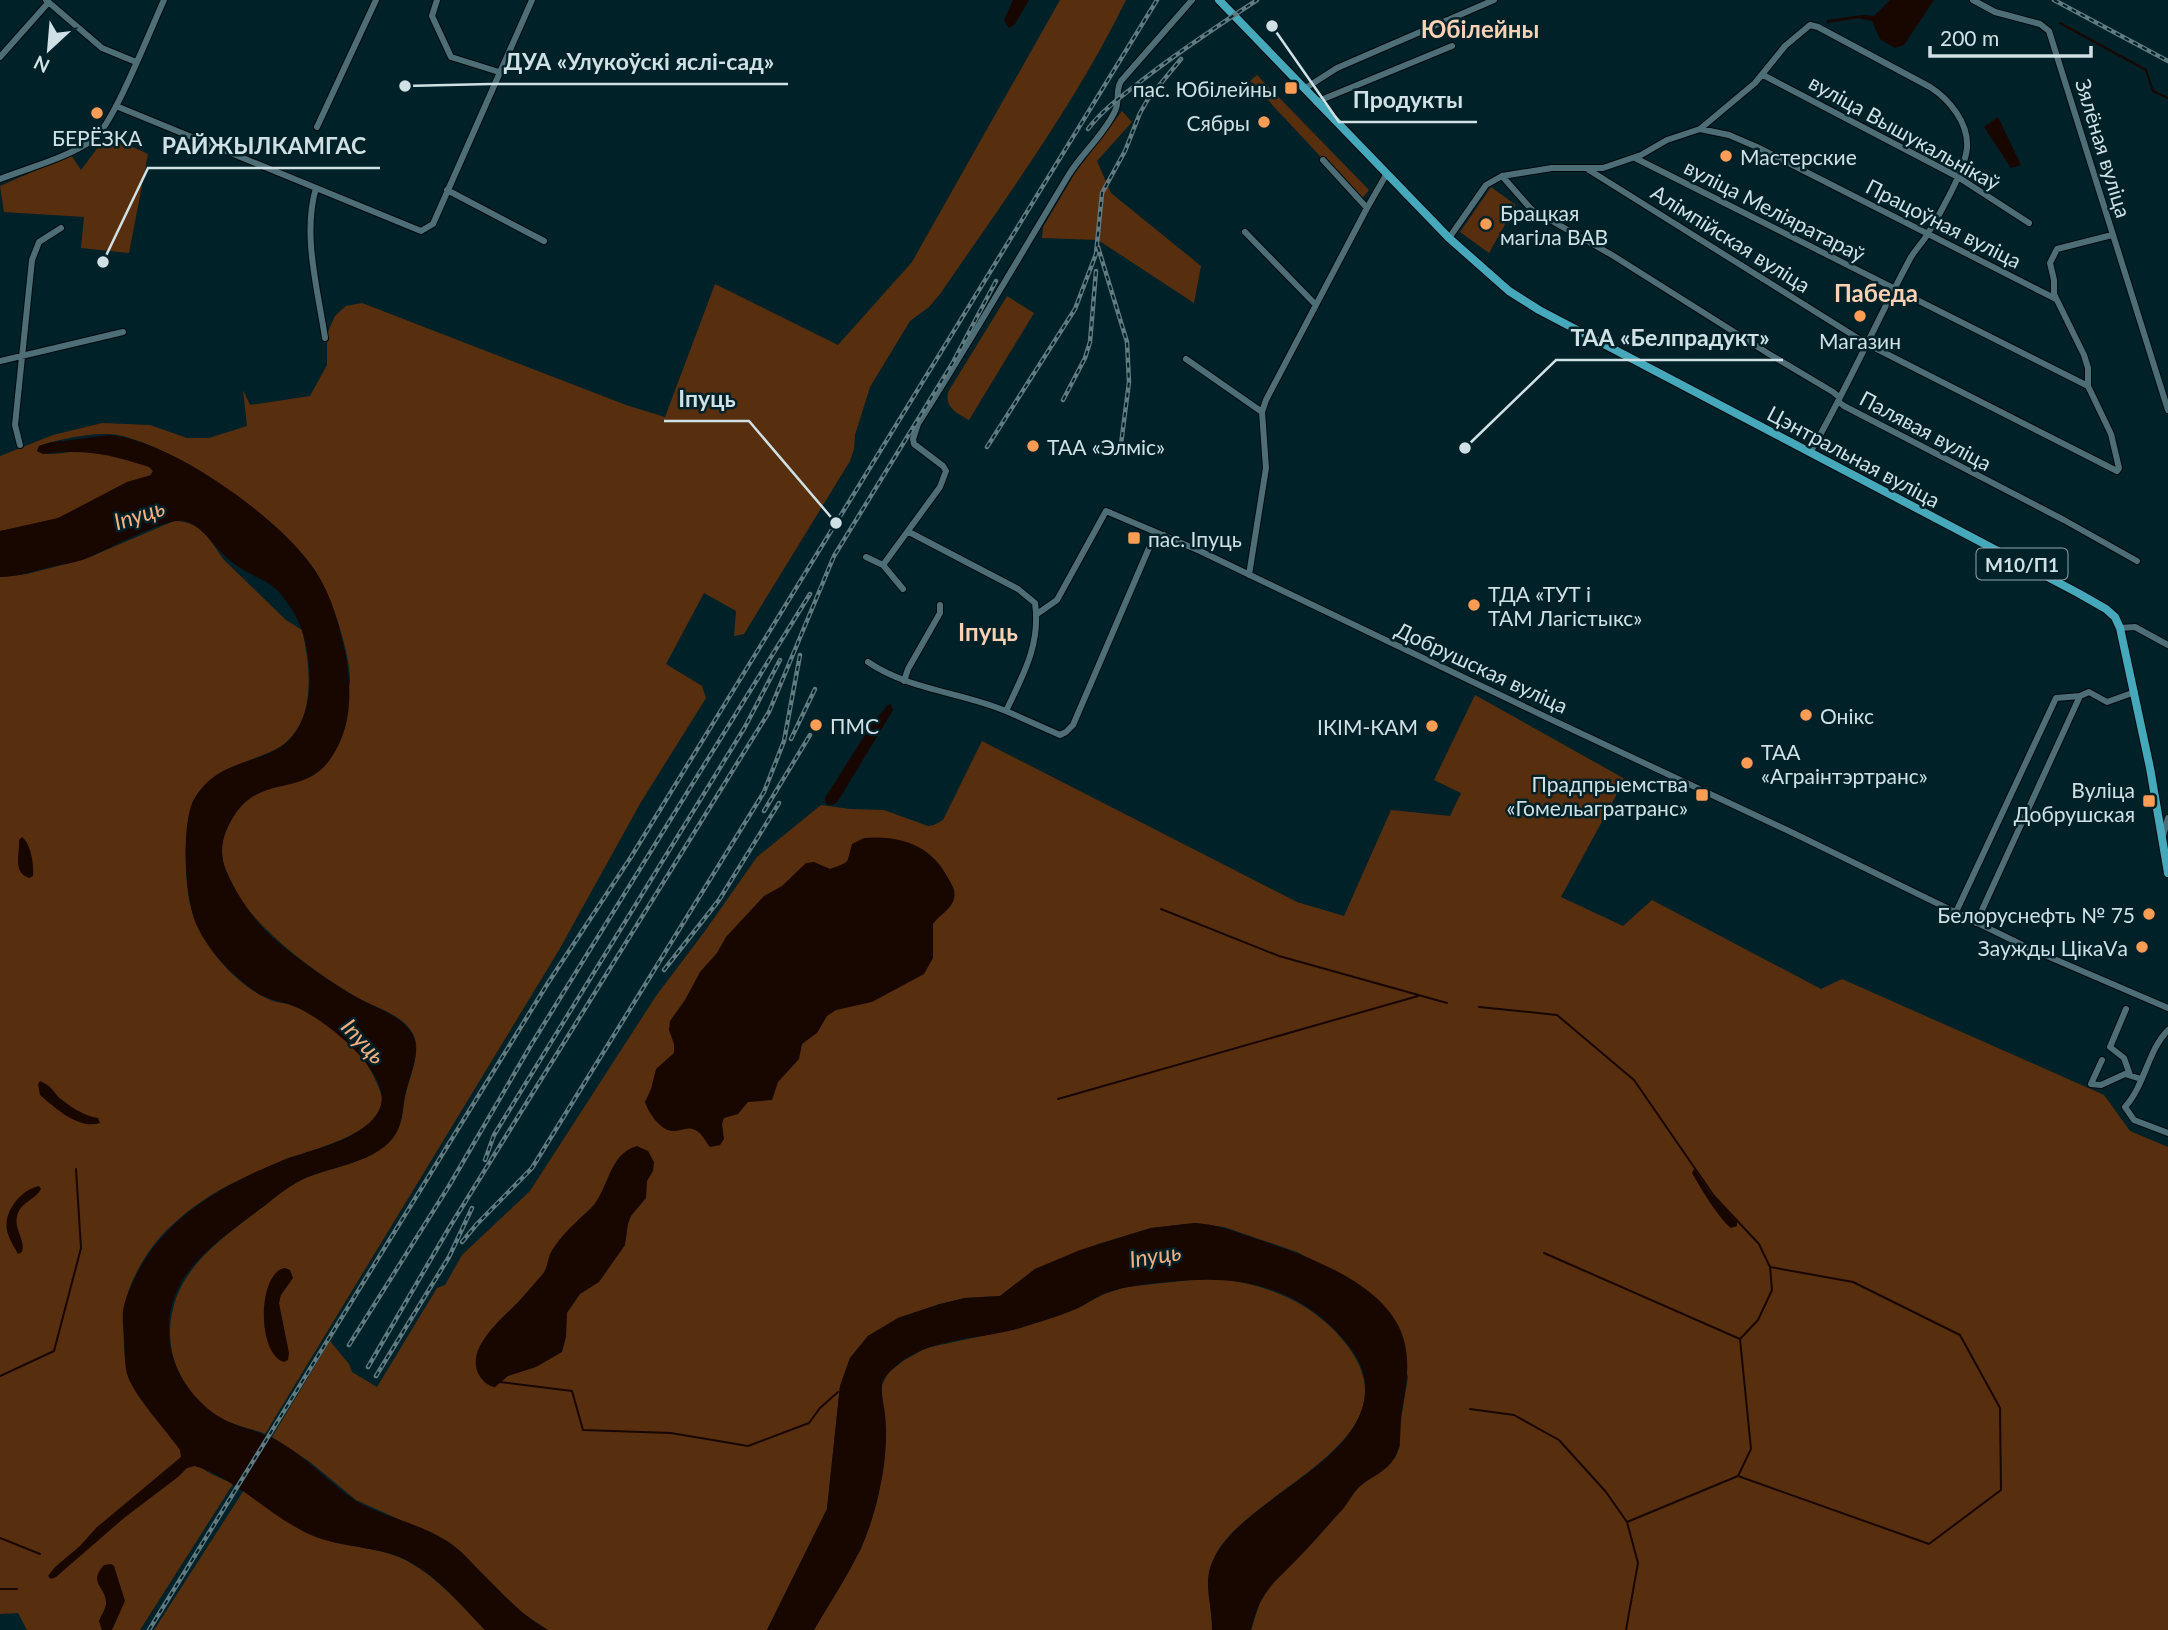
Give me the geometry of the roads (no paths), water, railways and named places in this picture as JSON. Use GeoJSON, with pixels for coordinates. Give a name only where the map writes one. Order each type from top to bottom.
{"type":"FeatureCollection","features":[{"type":"Feature","properties":{"kind":"main road","name":"М10/П1"},"geometry":{"type":"LineString","coordinates":[[1222,2],[1449,239]]}},
{"type":"Feature","properties":{"kind":"main road","name":"Цэнтральная вуліца"},"geometry":{"type":"LineString","coordinates":[[1449,239],[1508,291],[1539,310],[2078,593],[2106,609],[2115,617],[2120,628]]}},
{"type":"Feature","properties":{"kind":"main road"},"geometry":{"type":"LineString","coordinates":[[2120,628],[2150,768],[2168,873]]}},
{"type":"Feature","properties":{"kind":"street"},"geometry":{"type":"LineString","coordinates":[[0,178],[59,157],[92,140],[116,106],[164,0]]}},
{"type":"Feature","properties":{"kind":"street"},"geometry":{"type":"LineString","coordinates":[[317,127],[376,0]]}},
{"type":"Feature","properties":{"kind":"street"},"geometry":{"type":"LineString","coordinates":[[437,0],[432,16],[451,57],[499,72]]}},
{"type":"Feature","properties":{"kind":"street"},"geometry":{"type":"LineString","coordinates":[[116,106],[421,231],[433,225],[532,0]]}},
{"type":"Feature","properties":{"kind":"street"},"geometry":{"type":"LineString","coordinates":[[883,565],[940,487],[946,471],[914,444],[918,424],[974,336],[1070,172],[1113,114],[1118,99],[1117,86],[1192,0]]}},
{"type":"Feature","properties":{"kind":"street"},"geometry":{"type":"LineString","coordinates":[[1304,89],[1337,68],[1494,0]]}},
{"type":"Feature","properties":{"kind":"street","name":"Зялёная вуліца"},"geometry":{"type":"LineString","coordinates":[[1973,0],[1995,12],[2040,24],[2048,29],[2168,410]]}},
{"type":"Feature","properties":{"kind":"street"},"geometry":{"type":"LineString","coordinates":[[0,57],[47,1],[92,40],[113,54],[136,62]]}},
{"type":"Feature","properties":{"kind":"street"},"geometry":{"type":"LineString","coordinates":[[1449,239],[1486,186],[1502,176],[1552,168],[1589,170],[1615,165],[1635,158],[1667,140],[1700,129],[1763,75],[1786,46],[1810,25],[1946,97],[1967,138],[1967,149],[1958,177],[1894,289],[1839,402],[1810,453]]}},
{"type":"Feature","properties":{"kind":"street"},"geometry":{"type":"LineString","coordinates":[[1317,102],[1452,46]]}},
{"type":"Feature","properties":{"kind":"street","name":"вуліца Вышукальнікаў"},"geometry":{"type":"LineString","coordinates":[[1763,75],[1958,177],[2029,223]]}},
{"type":"Feature","properties":{"kind":"street","name":"Працоўная вуліца"},"geometry":{"type":"LineString","coordinates":[[1700,129],[1729,135],[1757,147],[2056,299]]}},
{"type":"Feature","properties":{"kind":"street","name":"вуліца Меліяратараў"},"geometry":{"type":"LineString","coordinates":[[1635,158],[2088,386]]}},
{"type":"Feature","properties":{"kind":"street"},"geometry":{"type":"LineString","coordinates":[[1323,160],[1367,208]]}},
{"type":"Feature","properties":{"kind":"street","name":"Алімпійская вуліца"},"geometry":{"type":"LineString","coordinates":[[1589,170],[1867,344],[2117,471],[2119,468],[2111,434],[2088,386]]}},
{"type":"Feature","properties":{"kind":"street"},"geometry":{"type":"LineString","coordinates":[[1249,575],[1266,468],[1262,412],[1315,304],[1386,175]]}},
{"type":"Feature","properties":{"kind":"street","name":"Палявая вуліца"},"geometry":{"type":"LineString","coordinates":[[1502,176],[1531,209],[1612,255],[1833,392],[1839,397],[1839,402],[2137,561]]}},
{"type":"Feature","properties":{"kind":"street"},"geometry":{"type":"LineString","coordinates":[[316,188],[311,205],[312,251],[324,338]]}},
{"type":"Feature","properties":{"kind":"street"},"geometry":{"type":"LineString","coordinates":[[447,190],[544,240]]}},
{"type":"Feature","properties":{"kind":"street"},"geometry":{"type":"LineString","coordinates":[[20,445],[15,425],[32,260],[39,242],[61,228]]}},
{"type":"Feature","properties":{"kind":"street"},"geometry":{"type":"LineString","coordinates":[[1245,232],[1315,304]]}},
{"type":"Feature","properties":{"kind":"street","name":"Зялёная вуліца"},"geometry":{"type":"LineString","coordinates":[[2056,299],[2050,263],[2057,249],[2112,235]]}},
{"type":"Feature","properties":{"kind":"street"},"geometry":{"type":"LineString","coordinates":[[2056,299],[2084,355],[2088,368],[2088,386]]}},
{"type":"Feature","properties":{"kind":"street"},"geometry":{"type":"LineString","coordinates":[[0,361],[123,332]]}},
{"type":"Feature","properties":{"kind":"street"},"geometry":{"type":"LineString","coordinates":[[1186,359],[1262,412]]}},
{"type":"Feature","properties":{"kind":"street","name":"Добрушская вуліца"},"geometry":{"type":"LineString","coordinates":[[1037,614],[1058,600],[1106,511],[1249,575],[1976,923],[2168,1008]]}},
{"type":"Feature","properties":{"kind":"street"},"geometry":{"type":"LineString","coordinates":[[909,531],[1025,593],[1035,603],[1037,614],[1032,655],[1006,711]]}},
{"type":"Feature","properties":{"kind":"street"},"geometry":{"type":"LineString","coordinates":[[868,662],[888,676],[978,699],[1060,735],[1073,725],[1088,694],[1149,548],[1156,539],[1164,535]]}},
{"type":"Feature","properties":{"kind":"street"},"geometry":{"type":"LineString","coordinates":[[866,557],[883,565],[903,589]]}},
{"type":"Feature","properties":{"kind":"street"},"geometry":{"type":"LineString","coordinates":[[904,681],[940,613],[940,605]]}},
{"type":"Feature","properties":{"kind":"street"},"geometry":{"type":"LineString","coordinates":[[2120,628],[2135,627],[2168,645]]}},
{"type":"Feature","properties":{"kind":"street"},"geometry":{"type":"LineString","coordinates":[[1956,912],[2056,698],[2081,696],[2090,692],[2107,702],[2135,692]]}},
{"type":"Feature","properties":{"kind":"street"},"geometry":{"type":"LineString","coordinates":[[1976,923],[2081,696]]}},
{"type":"Feature","properties":{"kind":"street"},"geometry":{"type":"LineString","coordinates":[[2162,840],[2168,818]]}},
{"type":"Feature","properties":{"kind":"street"},"geometry":{"type":"LineString","coordinates":[[2126,1009],[2110,1047],[2124,1058],[2130,1075]]}},
{"type":"Feature","properties":{"kind":"street"},"geometry":{"type":"LineString","coordinates":[[2168,1030],[2141,1079],[2136,1095],[2125,1107],[2134,1121],[2168,1133]]}},
{"type":"Feature","properties":{"kind":"street"},"geometry":{"type":"LineString","coordinates":[[2102,1059],[2091,1084],[2101,1085],[2125,1074],[2141,1079]]}},
{"type":"Feature","properties":{"kind":"water"},"geometry":{"type":"Polygon","coordinates":[[[1013,0],[1029,0],[1015,24],[1009,28],[1004,20],[1013,0]]]}},
{"type":"Feature","properties":{"kind":"water"},"geometry":{"type":"Polygon","coordinates":[[[1890,0],[1934,0],[1904,45],[1895,48],[1880,39],[1872,21],[1859,18],[1827,23],[1827,20],[1874,16],[1890,0]]]}},
{"type":"Feature","properties":{"kind":"water"},"geometry":{"type":"Polygon","coordinates":[[[1998,117],[2021,165],[2011,168],[1984,127],[1998,117]]]}},
{"type":"Feature","properties":{"kind":"water"},"geometry":{"type":"Polygon","coordinates":[[[110,435],[136,440],[164,452],[224,486],[279,530],[300,551],[322,582],[338,624],[348,671],[348,711],[342,737],[329,761],[317,773],[304,780],[263,791],[239,809],[224,837],[223,859],[240,897],[272,937],[326,978],[402,1022],[413,1035],[416,1047],[400,1123],[393,1138],[384,1147],[360,1160],[307,1177],[290,1187],[220,1240],[191,1268],[179,1286],[172,1306],[170,1344],[175,1363],[196,1397],[212,1412],[289,1447],[356,1501],[447,1541],[465,1555],[520,1611],[548,1630],[485,1630],[452,1595],[414,1564],[384,1552],[331,1542],[311,1535],[224,1479],[195,1466],[187,1468],[124,1518],[56,1577],[51,1579],[48,1576],[96,1528],[181,1457],[180,1450],[132,1385],[126,1368],[123,1310],[145,1259],[178,1221],[218,1192],[286,1159],[354,1134],[366,1126],[381,1105],[381,1092],[376,1077],[353,1048],[310,1014],[256,992],[222,963],[197,926],[190,899],[186,845],[189,813],[195,797],[207,782],[218,774],[266,755],[283,745],[299,727],[305,713],[310,682],[307,651],[299,623],[287,603],[272,585],[236,564],[199,529],[184,521],[150,529],[78,561],[0,577],[0,531],[58,518],[127,482],[151,475],[153,471],[149,467],[109,456],[85,452],[43,454],[37,451],[39,446],[48,443],[110,435]]]}},
{"type":"Feature","properties":{"kind":"water"},"geometry":{"type":"Polygon","coordinates":[[[891,704],[893,710],[838,801],[833,805],[826,804],[825,798],[874,721],[891,704]]]}},
{"type":"Feature","properties":{"kind":"water"},"geometry":{"type":"Polygon","coordinates":[[[22,837],[28,844],[32,860],[33,876],[29,878],[20,872],[18,862],[19,840],[22,837]]]}},
{"type":"Feature","properties":{"kind":"water"},"geometry":{"type":"Polygon","coordinates":[[[864,838],[890,838],[923,850],[941,867],[953,888],[952,903],[933,924],[933,958],[924,974],[872,1002],[836,1010],[827,1016],[817,1033],[802,1044],[799,1059],[778,1082],[772,1100],[748,1102],[738,1114],[724,1118],[724,1139],[720,1145],[710,1147],[700,1133],[692,1129],[672,1131],[663,1127],[645,1102],[656,1069],[674,1053],[669,1030],[670,1021],[700,972],[717,953],[726,937],[764,896],[782,886],[806,863],[814,862],[830,869],[845,863],[852,844],[864,838]]]}},
{"type":"Feature","properties":{"kind":"water"},"geometry":{"type":"Polygon","coordinates":[[[40,1081],[70,1106],[83,1114],[98,1118],[100,1123],[76,1121],[60,1111],[40,1095],[40,1081]]]}},
{"type":"Feature","properties":{"kind":"water"},"geometry":{"type":"Polygon","coordinates":[[[637,1146],[648,1151],[654,1162],[653,1171],[647,1181],[646,1198],[631,1216],[625,1245],[599,1282],[580,1294],[567,1313],[562,1352],[536,1367],[508,1376],[495,1387],[487,1384],[479,1375],[476,1365],[481,1344],[543,1273],[551,1252],[564,1234],[597,1200],[614,1164],[627,1150],[637,1146]]]}},
{"type":"Feature","properties":{"kind":"water"},"geometry":{"type":"Polygon","coordinates":[[[1694,1169],[1712,1195],[1737,1222],[1737,1226],[1731,1228],[1715,1210],[1692,1173],[1694,1169]]]}},
{"type":"Feature","properties":{"kind":"water"},"geometry":{"type":"Polygon","coordinates":[[[39,1186],[39,1192],[18,1213],[17,1224],[23,1247],[18,1254],[8,1234],[7,1219],[19,1198],[39,1186]]]}},
{"type":"Feature","properties":{"kind":"water"},"geometry":{"type":"Polygon","coordinates":[[[1195,1223],[1224,1228],[1291,1251],[1354,1281],[1388,1310],[1399,1327],[1406,1347],[1407,1379],[1400,1440],[1395,1457],[1383,1471],[1354,1492],[1343,1509],[1269,1588],[1259,1606],[1251,1630],[1212,1630],[1208,1583],[1210,1568],[1224,1543],[1245,1521],[1325,1460],[1347,1437],[1361,1412],[1364,1374],[1350,1347],[1329,1324],[1286,1295],[1249,1284],[1188,1280],[1114,1291],[1054,1317],[1017,1329],[930,1347],[899,1363],[882,1381],[886,1433],[884,1465],[875,1509],[859,1552],[814,1630],[767,1630],[827,1509],[840,1386],[850,1358],[868,1336],[898,1318],[940,1304],[965,1298],[1000,1296],[1035,1269],[1080,1250],[1151,1228],[1195,1223]]]}},
{"type":"Feature","properties":{"kind":"water"},"geometry":{"type":"Polygon","coordinates":[[[285,1268],[290,1270],[293,1278],[281,1295],[279,1303],[289,1353],[288,1360],[284,1362],[275,1356],[269,1344],[264,1313],[265,1297],[270,1283],[276,1273],[285,1268]]]}},
{"type":"Feature","properties":{"kind":"water"},"geometry":{"type":"Polygon","coordinates":[[[111,1564],[125,1601],[112,1630],[102,1630],[99,1621],[106,1598],[97,1577],[104,1565],[111,1564]]]}},
{"type":"Feature","properties":{"kind":"waterway"},"geometry":{"type":"LineString","coordinates":[[2060,23],[2146,70],[2153,91],[2168,98]]}},
{"type":"Feature","properties":{"kind":"waterway"},"geometry":{"type":"LineString","coordinates":[[1161,909],[1279,956],[1447,1003]]}},
{"type":"Feature","properties":{"kind":"waterway"},"geometry":{"type":"LineString","coordinates":[[1058,1099],[1418,996]]}},
{"type":"Feature","properties":{"kind":"waterway"},"geometry":{"type":"LineString","coordinates":[[1479,1007],[1557,1015],[1634,1080],[1714,1196],[1759,1244],[1770,1267],[1772,1290],[1758,1320],[1740,1339]]}},
{"type":"Feature","properties":{"kind":"waterway"},"geometry":{"type":"LineString","coordinates":[[0,1376],[54,1351],[81,1248],[76,1169]]}},
{"type":"Feature","properties":{"kind":"waterway"},"geometry":{"type":"LineString","coordinates":[[1544,1253],[1740,1339],[1751,1449],[1738,1476]]}},
{"type":"Feature","properties":{"kind":"waterway"},"geometry":{"type":"LineString","coordinates":[[1627,1522],[1738,1476],[1929,1544],[2001,1490],[2000,1408],[1960,1335],[1853,1282],[1770,1267]]}},
{"type":"Feature","properties":{"kind":"waterway"},"geometry":{"type":"LineString","coordinates":[[500,1382],[572,1391],[583,1430],[671,1433],[748,1446],[809,1423],[820,1408],[838,1392]]}},
{"type":"Feature","properties":{"kind":"waterway"},"geometry":{"type":"LineString","coordinates":[[1470,1409],[1514,1415],[1559,1440],[1606,1492],[1627,1522],[1638,1563],[1626,1630]]}},
{"type":"Feature","properties":{"kind":"waterway"},"geometry":{"type":"LineString","coordinates":[[0,1538],[40,1554]]}},
{"type":"Feature","properties":{"kind":"waterway"},"geometry":{"type":"LineString","coordinates":[[0,1589],[17,1589]]}},
{"type":"Feature","properties":{"kind":"railway"},"geometry":{"type":"LineString","coordinates":[[149,1630],[548,983],[631,857],[1157,0]]}},
{"type":"Feature","properties":{"kind":"railway"},"geometry":{"type":"LineString","coordinates":[[1088,129],[1108,108],[1145,78],[1257,0]]}},
{"type":"Feature","properties":{"kind":"railway"},"geometry":{"type":"LineString","coordinates":[[2054,0],[2168,61]]}},
{"type":"Feature","properties":{"kind":"railway"},"geometry":{"type":"LineString","coordinates":[[987,447],[1075,309],[1096,254],[1102,193],[1125,151],[1148,99],[1181,59]]}},
{"type":"Feature","properties":{"kind":"railway"},"geometry":{"type":"LineString","coordinates":[[1098,247],[1127,342],[1129,382],[1120,452]]}},
{"type":"Feature","properties":{"kind":"railway"},"geometry":{"type":"LineString","coordinates":[[1063,400],[1085,358],[1090,342],[1096,271]]}},
{"type":"Feature","properties":{"kind":"railway"},"geometry":{"type":"LineString","coordinates":[[368,1367],[449,1228],[769,712],[834,556],[952,364],[996,281]]}},
{"type":"Feature","properties":{"kind":"railway"},"geometry":{"type":"LineString","coordinates":[[349,1345],[810,594]]}},
{"type":"Feature","properties":{"kind":"railway"},"geometry":{"type":"LineString","coordinates":[[462,1242],[532,1168],[764,792],[784,741],[800,655]]}},
{"type":"Feature","properties":{"kind":"railway"},"geometry":{"type":"LineString","coordinates":[[485,1160],[494,1135],[745,727],[780,660]]}},
{"type":"Feature","properties":{"kind":"railway"},"geometry":{"type":"LineString","coordinates":[[791,739],[815,689]]}},
{"type":"Feature","properties":{"kind":"railway"},"geometry":{"type":"LineString","coordinates":[[764,811],[810,735]]}},
{"type":"Feature","properties":{"kind":"railway"},"geometry":{"type":"LineString","coordinates":[[664,970],[719,900],[779,803]]}},
{"type":"Feature","properties":{"kind":"railway"},"geometry":{"type":"LineString","coordinates":[[376,1376],[449,1257],[472,1208]]}},
{"type":"Feature","properties":{"kind":"place","name":"Продукты"},"geometry":{"type":"Point","coordinates":[1272,26]}},
{"type":"Feature","properties":{"kind":"place","name":"ДУА «Улукоўскі яслі-сад»"},"geometry":{"type":"Point","coordinates":[405,86]}},
{"type":"Feature","properties":{"kind":"place","name":"пас. Юбілейны"},"geometry":{"type":"Point","coordinates":[1291,88]}},
{"type":"Feature","properties":{"kind":"place","name":"БЕРЁЗКА"},"geometry":{"type":"Point","coordinates":[97,113]}},
{"type":"Feature","properties":{"kind":"place","name":"Сябры"},"geometry":{"type":"Point","coordinates":[1264,122]}},
{"type":"Feature","properties":{"kind":"place","name":"Мастерские"},"geometry":{"type":"Point","coordinates":[1726,156]}},
{"type":"Feature","properties":{"kind":"place","name":"Брацкая магіла ВАВ"},"geometry":{"type":"Point","coordinates":[1486,224]}},
{"type":"Feature","properties":{"kind":"place","name":"РАЙЖЫЛКАМГАС"},"geometry":{"type":"Point","coordinates":[103,262]}},
{"type":"Feature","properties":{"kind":"place","name":"Магазин"},"geometry":{"type":"Point","coordinates":[1860,316]}},
{"type":"Feature","properties":{"kind":"place","name":"ТАА «Элміс»"},"geometry":{"type":"Point","coordinates":[1033,446]}},
{"type":"Feature","properties":{"kind":"place","name":"ТАА «Белпрадукт»"},"geometry":{"type":"Point","coordinates":[1465,448]}},
{"type":"Feature","properties":{"kind":"place","name":"Іпуць"},"geometry":{"type":"Point","coordinates":[836,523]}},
{"type":"Feature","properties":{"kind":"place","name":"пас. Іпуць"},"geometry":{"type":"Point","coordinates":[1134,538]}},
{"type":"Feature","properties":{"kind":"place","name":"ТДА «ТУТ і ТАМ Лагістыкс»"},"geometry":{"type":"Point","coordinates":[1474,605]}},
{"type":"Feature","properties":{"kind":"place","name":"Онікс"},"geometry":{"type":"Point","coordinates":[1806,715]}},
{"type":"Feature","properties":{"kind":"place","name":"ПМС"},"geometry":{"type":"Point","coordinates":[816,725]}},
{"type":"Feature","properties":{"kind":"place","name":"ІКІМ-КАМ"},"geometry":{"type":"Point","coordinates":[1432,726]}},
{"type":"Feature","properties":{"kind":"place","name":"ТАА «Аграінтэртранс»"},"geometry":{"type":"Point","coordinates":[1747,763]}},
{"type":"Feature","properties":{"kind":"place","name":"Прадпрыемства «Гомельагратранс»"},"geometry":{"type":"Point","coordinates":[1702,795]}},
{"type":"Feature","properties":{"kind":"place","name":"Вуліца Добрушская"},"geometry":{"type":"Point","coordinates":[2149,801]}},
{"type":"Feature","properties":{"kind":"place","name":"Белоруснефть № 75"},"geometry":{"type":"Point","coordinates":[2149,914]}},
{"type":"Feature","properties":{"kind":"place","name":"Заужды ЦікаVа"},"geometry":{"type":"Point","coordinates":[2142,947]}},
{"type":"Feature","properties":{"kind":"district","name":"Юбілейны"},"geometry":{"type":"Point","coordinates":[1480,28]}},
{"type":"Feature","properties":{"kind":"district","name":"Пабеда"},"geometry":{"type":"Point","coordinates":[1876,292]}},
{"type":"Feature","properties":{"kind":"district","name":"Іпуць"},"geometry":{"type":"Point","coordinates":[988,631]}}]}
